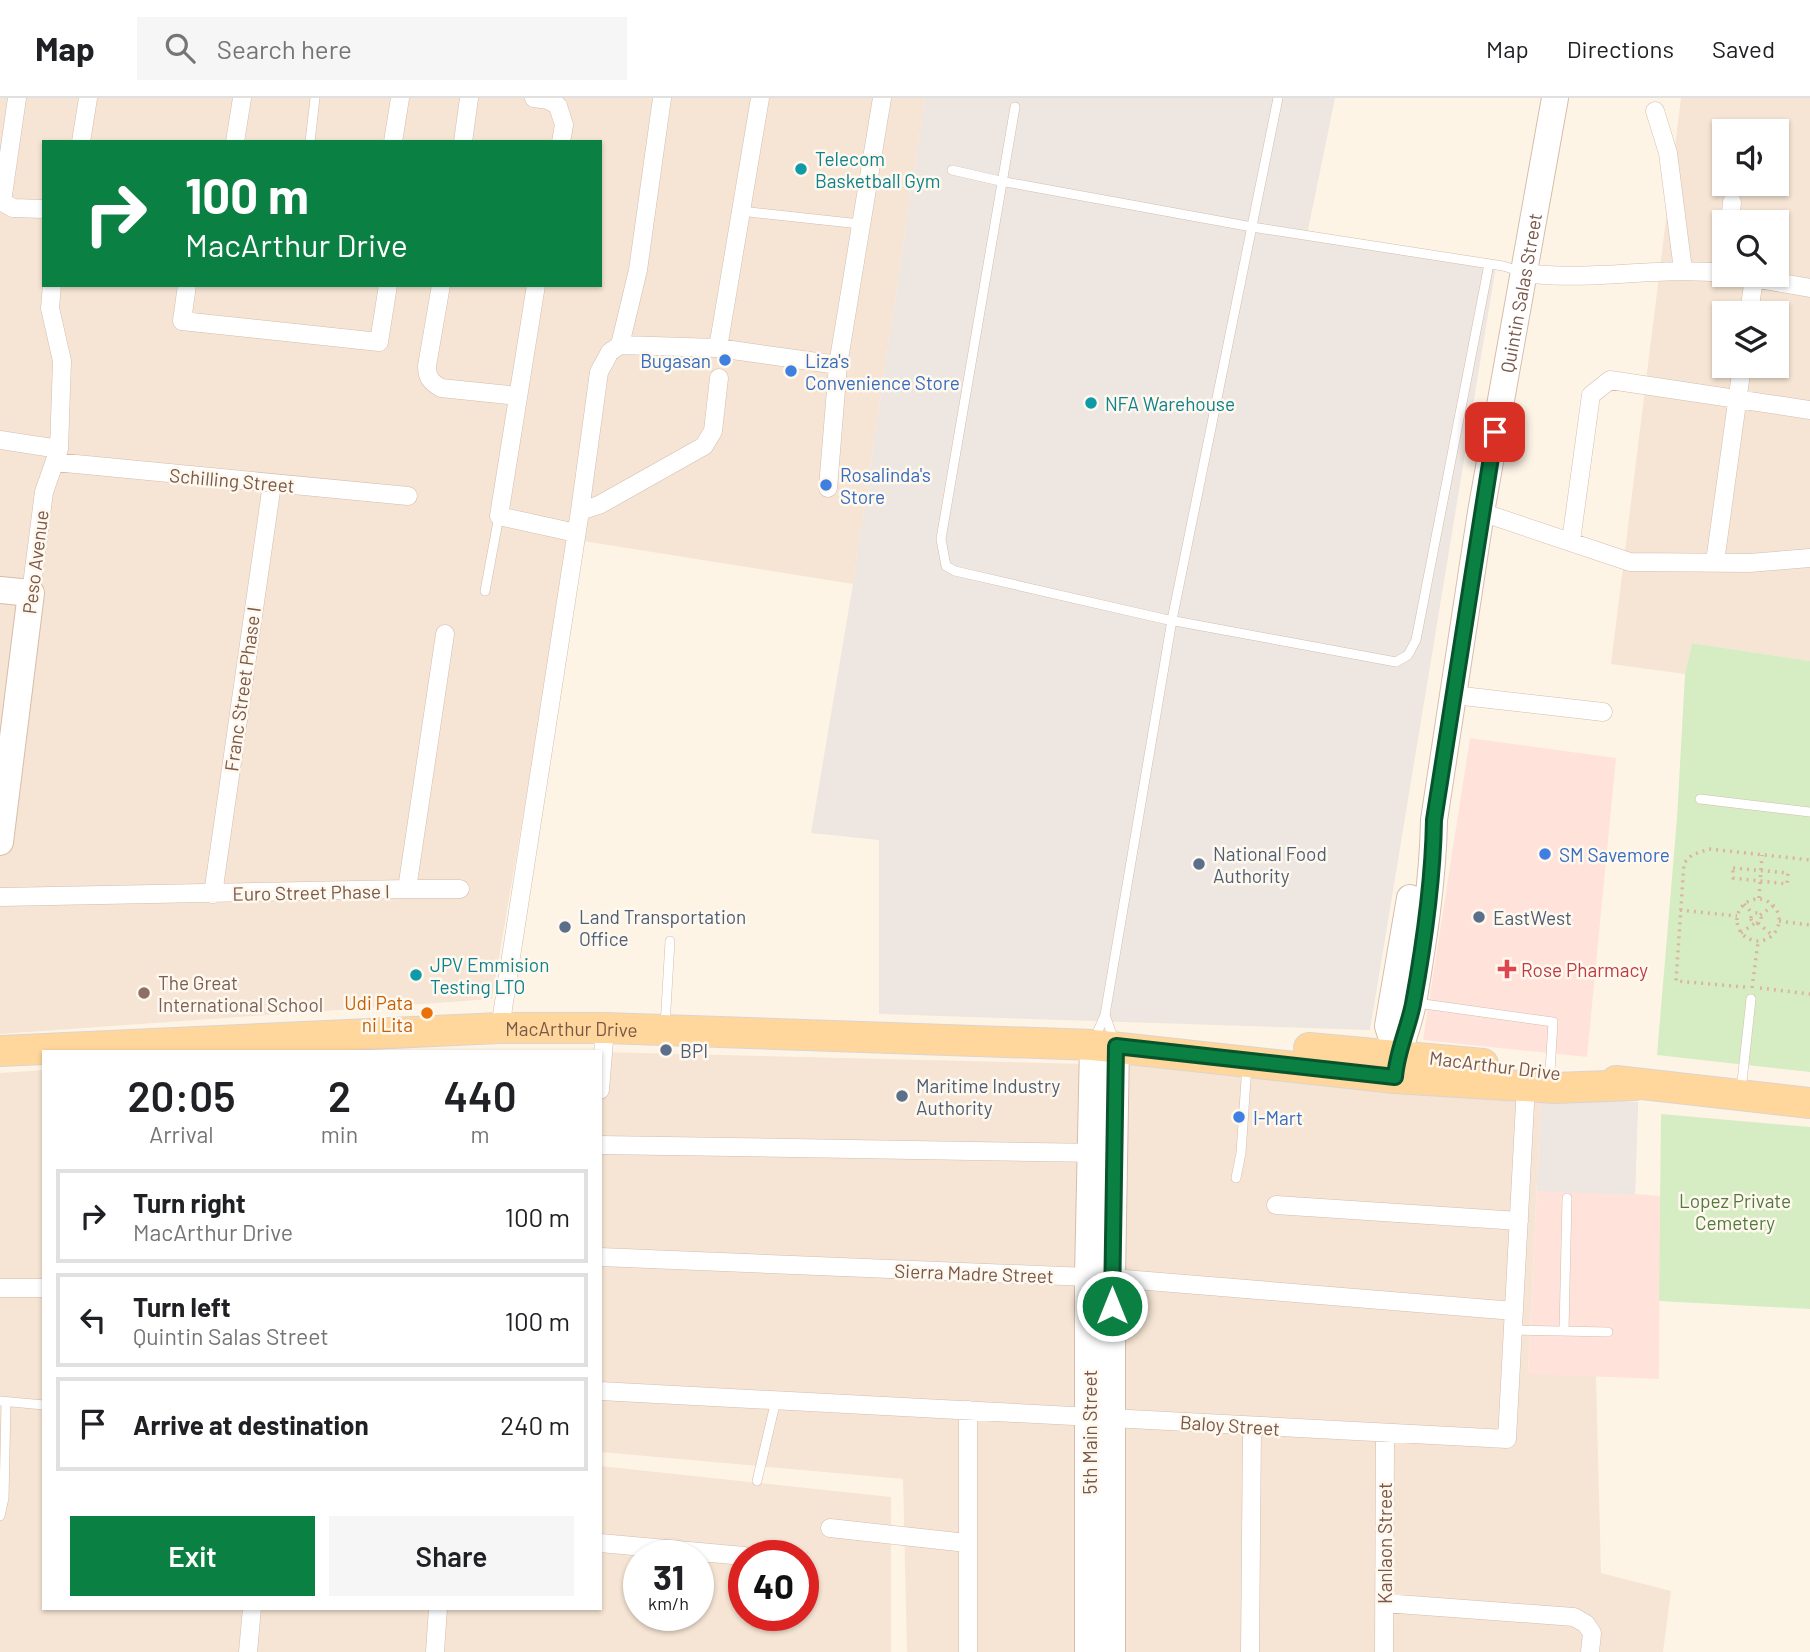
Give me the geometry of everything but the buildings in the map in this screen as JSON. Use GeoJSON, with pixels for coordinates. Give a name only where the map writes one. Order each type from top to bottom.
{"type":"FeatureCollection","features":[{"type":"Feature","properties":{"kind":"main road","name":"Quintin Salas Street"},"geometry":{"type":"LineString","coordinates":[[1396,1066],[1413,1003],[1433,862],[1434,820],[1481,512],[1555,98]]}},
{"type":"Feature","properties":{"kind":"main road"},"geometry":{"type":"LineString","coordinates":[[0,590],[31,593]]}},
{"type":"Feature","properties":{"kind":"main road","name":"Peso Avenue"},"geometry":{"type":"LineString","coordinates":[[0,842],[31,593]]}},
{"type":"Feature","properties":{"kind":"main road","name":"Quintin Salas Street"},"geometry":{"type":"LineString","coordinates":[[1396,1066],[1388,1026],[1417,855],[1434,820]]}},
{"type":"Feature","properties":{"kind":"main road","name":"MacArthur Drive"},"geometry":{"type":"LineString","coordinates":[[46,1050],[303,1044],[500,1028],[605,1028],[1118,1047],[1276,1046],[1396,1066]]}},
{"type":"Feature","properties":{"kind":"main road","name":"MacArthur Drive"},"geometry":{"type":"LineString","coordinates":[[1118,1047],[1247,1060],[1396,1066],[1538,1079],[1555,1088],[1634,1084],[1810,1102]]}},
{"type":"Feature","properties":{"kind":"main road","name":"5th Main Street"},"geometry":{"type":"LineString","coordinates":[[1112,1652],[1101,1416],[1100,1278],[1102,1153],[1118,1047]]}},
{"type":"Feature","properties":{"kind":"main road","name":"MacArthur Drive"},"geometry":{"type":"LineString","coordinates":[[0,1051],[42,1050]]}},
{"type":"Feature","properties":{"kind":"main road","name":"5th Main Street"},"geometry":{"type":"LineString","coordinates":[[1088,1652],[1101,1416]]}},
{"type":"Feature","properties":{"kind":"street"},"geometry":{"type":"LineString","coordinates":[[17,98],[2,202],[13,208],[42,209]]}},
{"type":"Feature","properties":{"kind":"street"},"geometry":{"type":"LineString","coordinates":[[82,140],[88,98]]}},
{"type":"Feature","properties":{"kind":"street"},"geometry":{"type":"LineString","coordinates":[[235,140],[242,98]]}},
{"type":"Feature","properties":{"kind":"street"},"geometry":{"type":"LineString","coordinates":[[393,140],[400,98]]}},
{"type":"Feature","properties":{"kind":"street"},"geometry":{"type":"LineString","coordinates":[[463,140],[469,98]]}},
{"type":"Feature","properties":{"kind":"street"},"geometry":{"type":"LineString","coordinates":[[534,98],[558,106],[564,125],[561,140]]}},
{"type":"Feature","properties":{"kind":"street"},"geometry":{"type":"LineString","coordinates":[[620,345],[638,270],[662,98]]}},
{"type":"Feature","properties":{"kind":"street"},"geometry":{"type":"LineString","coordinates":[[718,348],[760,98]]}},
{"type":"Feature","properties":{"kind":"street"},"geometry":{"type":"LineString","coordinates":[[828,488],[838,365],[882,98]]}},
{"type":"Feature","properties":{"kind":"street"},"geometry":{"type":"LineString","coordinates":[[1655,111],[1668,153],[1683,270]]}},
{"type":"Feature","properties":{"kind":"street"},"geometry":{"type":"LineString","coordinates":[[1731,210],[1732,202]]}},
{"type":"Feature","properties":{"kind":"street"},"geometry":{"type":"LineString","coordinates":[[1525,273],[1556,277],[1594,277],[1683,270],[1712,272]]}},
{"type":"Feature","properties":{"kind":"street"},"geometry":{"type":"LineString","coordinates":[[1789,281],[1809,282]]}},
{"type":"Feature","properties":{"kind":"street","name":"Peso Avenue"},"geometry":{"type":"LineString","coordinates":[[31,593],[44,492],[57,456],[62,361],[50,308],[52,287]]}},
{"type":"Feature","properties":{"kind":"street"},"geometry":{"type":"LineString","coordinates":[[187,287],[182,321],[379,342],[388,287]]}},
{"type":"Feature","properties":{"kind":"street"},"geometry":{"type":"LineString","coordinates":[[441,287],[427,376],[441,388],[518,396]]}},
{"type":"Feature","properties":{"kind":"street"},"geometry":{"type":"LineString","coordinates":[[536,287],[499,516],[576,533]]}},
{"type":"Feature","properties":{"kind":"street"},"geometry":{"type":"LineString","coordinates":[[500,1028],[600,372],[610,352],[620,345],[718,348],[838,365]]}},
{"type":"Feature","properties":{"kind":"street"},"geometry":{"type":"LineString","coordinates":[[580,511],[599,505],[704,446],[713,431],[719,378]]}},
{"type":"Feature","properties":{"kind":"street"},"geometry":{"type":"LineString","coordinates":[[1715,562],[1740,378]]}},
{"type":"Feature","properties":{"kind":"street"},"geometry":{"type":"LineString","coordinates":[[1571,541],[1591,395],[1599,386],[1610,380],[1810,410]]}},
{"type":"Feature","properties":{"kind":"street","name":"Schilling Street"},"geometry":{"type":"LineString","coordinates":[[0,440],[57,456],[272,484],[408,496]]}},
{"type":"Feature","properties":{"kind":"street","name":"Franc Street Phase I"},"geometry":{"type":"LineString","coordinates":[[213,894],[272,484]]}},
{"type":"Feature","properties":{"kind":"street"},"geometry":{"type":"LineString","coordinates":[[1481,512],[1630,562],[1810,558]]}},
{"type":"Feature","properties":{"kind":"street","name":"Euro Street Phase I"},"geometry":{"type":"LineString","coordinates":[[0,897],[407,889],[445,634]]}},
{"type":"Feature","properties":{"kind":"street"},"geometry":{"type":"LineString","coordinates":[[1454,695],[1603,712]]}},
{"type":"Feature","properties":{"kind":"street"},"geometry":{"type":"LineString","coordinates":[[407,889],[460,889]]}},
{"type":"Feature","properties":{"kind":"street"},"geometry":{"type":"LineString","coordinates":[[602,1065],[605,1028]]}},
{"type":"Feature","properties":{"kind":"street","name":"Baloy Street"},"geometry":{"type":"LineString","coordinates":[[602,1391],[1507,1439],[1519,1221],[1538,1079]]}},
{"type":"Feature","properties":{"kind":"street"},"geometry":{"type":"LineString","coordinates":[[602,1145],[1102,1153]]}},
{"type":"Feature","properties":{"kind":"street"},"geometry":{"type":"LineString","coordinates":[[1276,1205],[1519,1221]]}},
{"type":"Feature","properties":{"kind":"street","name":"Sierra Madre Street"},"geometry":{"type":"LineString","coordinates":[[602,1257],[1100,1278],[1514,1311]]}},
{"type":"Feature","properties":{"kind":"street"},"geometry":{"type":"LineString","coordinates":[[0,1288],[42,1288]]}},
{"type":"Feature","properties":{"kind":"street"},"geometry":{"type":"LineString","coordinates":[[968,1410],[968,1652]]}},
{"type":"Feature","properties":{"kind":"street"},"geometry":{"type":"LineString","coordinates":[[1250,1652],[1252,1427]]}},
{"type":"Feature","properties":{"kind":"street","name":"Kanlaon Street"},"geometry":{"type":"LineString","coordinates":[[1384,1652],[1385,1434]]}},
{"type":"Feature","properties":{"kind":"street"},"geometry":{"type":"LineString","coordinates":[[830,1528],[967,1543]]}},
{"type":"Feature","properties":{"kind":"street"},"geometry":{"type":"LineString","coordinates":[[602,1543],[728,1555]]}},
{"type":"Feature","properties":{"kind":"street"},"geometry":{"type":"LineString","coordinates":[[1384,1603],[1574,1617],[1586,1624],[1592,1633],[1590,1652]]}},
{"type":"Feature","properties":{"kind":"street"},"geometry":{"type":"LineString","coordinates":[[248,1652],[252,1610]]}},
{"type":"Feature","properties":{"kind":"street"},"geometry":{"type":"LineString","coordinates":[[435,1652],[438,1610]]}},
{"type":"Feature","properties":{"kind":"lane"},"geometry":{"type":"LineString","coordinates":[[310,140],[315,98]]}},
{"type":"Feature","properties":{"kind":"lane"},"geometry":{"type":"LineString","coordinates":[[1118,1047],[1105,1015],[1172,620],[1278,98]]}},
{"type":"Feature","properties":{"kind":"lane"},"geometry":{"type":"LineString","coordinates":[[1015,107],[1000,181],[941,539],[946,566],[955,571],[1172,620],[1396,662],[1408,655],[1416,640],[1489,264]]}},
{"type":"Feature","properties":{"kind":"lane"},"geometry":{"type":"LineString","coordinates":[[952,170],[1252,227],[1489,264],[1525,273]]}},
{"type":"Feature","properties":{"kind":"lane"},"geometry":{"type":"LineString","coordinates":[[739,211],[860,224]]}},
{"type":"Feature","properties":{"kind":"lane"},"geometry":{"type":"LineString","coordinates":[[485,591],[499,516]]}},
{"type":"Feature","properties":{"kind":"lane"},"geometry":{"type":"LineString","coordinates":[[1700,799],[1810,812]]}},
{"type":"Feature","properties":{"kind":"lane"},"geometry":{"type":"LineString","coordinates":[[665,1032],[670,941]]}},
{"type":"Feature","properties":{"kind":"lane"},"geometry":{"type":"LineString","coordinates":[[1741,1096],[1751,999]]}},
{"type":"Feature","properties":{"kind":"lane"},"geometry":{"type":"LineString","coordinates":[[1413,1003],[1553,1022],[1538,1079]]}},
{"type":"Feature","properties":{"kind":"lane"},"geometry":{"type":"LineString","coordinates":[[1105,1015],[1118,1047]]}},
{"type":"Feature","properties":{"kind":"lane"},"geometry":{"type":"LineString","coordinates":[[1236,1178],[1241,1153],[1247,1060]]}},
{"type":"Feature","properties":{"kind":"lane"},"geometry":{"type":"LineString","coordinates":[[1564,1331],[1567,1198]]}},
{"type":"Feature","properties":{"kind":"lane"},"geometry":{"type":"LineString","coordinates":[[1513,1330],[1608,1332]]}},
{"type":"Feature","properties":{"kind":"lane"},"geometry":{"type":"LineString","coordinates":[[757,1482],[776,1400]]}},
{"type":"Feature","properties":{"kind":"lane"},"geometry":{"type":"LineString","coordinates":[[0,1516],[4,1499],[3,1403],[42,1405]]}},
{"type":"Feature","properties":{"kind":"path"},"geometry":{"type":"LineString","coordinates":[[1810,860],[1709,849],[1692,855],[1684,863],[1675,981],[1810,995]]}},
{"type":"Feature","properties":{"kind":"path"},"geometry":{"type":"LineString","coordinates":[[1759,899],[1762,855]]}},
{"type":"Feature","properties":{"kind":"path"},"geometry":{"type":"LineString","coordinates":[[1734,868],[1788,873],[1787,884],[1760,881],[1732,878],[1734,868]]}},
{"type":"Feature","properties":{"kind":"path"},"geometry":{"type":"LineString","coordinates":[[1759,899],[1773,906],[1779,921],[1772,936],[1758,942],[1741,933],[1737,916],[1744,904],[1759,899]]}},
{"type":"Feature","properties":{"kind":"path"},"geometry":{"type":"LineString","coordinates":[[1744,904],[1753,914],[1756,923],[1772,936]]}},
{"type":"Feature","properties":{"kind":"path"},"geometry":{"type":"LineString","coordinates":[[1741,933],[1773,906]]}},
{"type":"Feature","properties":{"kind":"path"},"geometry":{"type":"LineString","coordinates":[[1679,909],[1737,916]]}},
{"type":"Feature","properties":{"kind":"path"},"geometry":{"type":"LineString","coordinates":[[1753,914],[1760,915]]}},
{"type":"Feature","properties":{"kind":"path"},"geometry":{"type":"LineString","coordinates":[[1779,921],[1810,925]]}},
{"type":"Feature","properties":{"kind":"path"},"geometry":{"type":"LineString","coordinates":[[1751,999],[1758,942]]}},
{"type":"Feature","properties":{"kind":"shaded area"},"geometry":{"type":"Polygon","coordinates":[[[0,98],[925,98],[853,584],[570,539],[492,999],[0,1034],[0,98]]]}},
{"type":"Feature","properties":{"kind":"shaded area","name":"National Food Authority"},"geometry":{"type":"Polygon","coordinates":[[[925,98],[1335,98],[1307,235],[1496,266],[1370,1030],[879,1014],[879,840],[811,833],[853,584],[925,98]]]}},
{"type":"Feature","properties":{"kind":"shaded area"},"geometry":{"type":"Polygon","coordinates":[[[1681,98],[1810,98],[1810,661],[1692,643],[1685,674],[1611,664],[1681,98]]]}},
{"type":"Feature","properties":{"kind":"shaded area"},"geometry":{"type":"Polygon","coordinates":[[[1470,738],[1616,758],[1587,1057],[1423,1040],[1470,738]]]}},
{"type":"Feature","properties":{"kind":"shaded area"},"geometry":{"type":"Polygon","coordinates":[[[602,1052],[1209,1067],[1541,1098],[1528,1373],[1596,1376],[1601,1573],[1671,1591],[1663,1652],[907,1652],[903,1479],[602,1452],[602,1052]]]}},
{"type":"Feature","properties":{"kind":"shaded area"},"geometry":{"type":"Polygon","coordinates":[[[42,1070],[42,1610],[602,1610],[602,1466],[891,1497],[891,1652],[0,1652],[0,1073],[42,1070]]]}},
{"type":"Feature","properties":{"kind":"shaded area"},"geometry":{"type":"Polygon","coordinates":[[[1541,1098],[1638,1102],[1635,1194],[1660,1196],[1659,1379],[1528,1374],[1541,1098]]]}},
{"type":"Feature","properties":{"kind":"shaded area"},"geometry":{"type":"Polygon","coordinates":[[[1541,1098],[1638,1102],[1635,1195],[1537,1191],[1541,1098]]]}},
{"type":"Feature","properties":{"kind":"green space"},"geometry":{"type":"Polygon","coordinates":[[[1692,643],[1810,661],[1810,1072],[1657,1055],[1677,818],[1685,674],[1692,643]]]}},
{"type":"Feature","properties":{"kind":"green space","name":"Lopez Private Cemetery"},"geometry":{"type":"Polygon","coordinates":[[[1661,1114],[1810,1127],[1810,1309],[1659,1301],[1661,1114]]]}},
{"type":"Feature","properties":{"kind":"place","name":"Telecom Basketball Gym"},"geometry":{"type":"Point","coordinates":[801,169]}},
{"type":"Feature","properties":{"kind":"place","name":"Bugasan"},"geometry":{"type":"Point","coordinates":[725,360]}},
{"type":"Feature","properties":{"kind":"place","name":"Liza's Convenience Store"},"geometry":{"type":"Point","coordinates":[791,371]}},
{"type":"Feature","properties":{"kind":"place","name":"NFA Warehouse"},"geometry":{"type":"Point","coordinates":[1091,403]}},
{"type":"Feature","properties":{"kind":"place","name":"Rosalinda's Store"},"geometry":{"type":"Point","coordinates":[826,485]}},
{"type":"Feature","properties":{"kind":"place","name":"SM Savemore"},"geometry":{"type":"Point","coordinates":[1545,854]}},
{"type":"Feature","properties":{"kind":"place","name":"National Food Authority"},"geometry":{"type":"Point","coordinates":[1199,864]}},
{"type":"Feature","properties":{"kind":"place","name":"EastWest"},"geometry":{"type":"Point","coordinates":[1479,917]}},
{"type":"Feature","properties":{"kind":"place","name":"Land Transportation Office"},"geometry":{"type":"Point","coordinates":[565,927]}},
{"type":"Feature","properties":{"kind":"place","name":"Rose Pharmacy"},"geometry":{"type":"Point","coordinates":[1507,969]}},
{"type":"Feature","properties":{"kind":"place","name":"JPV Emmision Testing LTO"},"geometry":{"type":"Point","coordinates":[416,975]}},
{"type":"Feature","properties":{"kind":"place","name":"The Great International School"},"geometry":{"type":"Point","coordinates":[144,993]}},
{"type":"Feature","properties":{"kind":"place","name":"Udi Pata ni Lita"},"geometry":{"type":"Point","coordinates":[427,1013]}},
{"type":"Feature","properties":{"kind":"place","name":"BPI"},"geometry":{"type":"Point","coordinates":[666,1050]}},
{"type":"Feature","properties":{"kind":"place","name":"Maritime Industry Authority"},"geometry":{"type":"Point","coordinates":[902,1096]}},
{"type":"Feature","properties":{"kind":"place","name":"I-Mart"},"geometry":{"type":"Point","coordinates":[1239,1117]}},
{"type":"Feature","properties":{"kind":"route"},"geometry":{"type":"LineString","coordinates":[[1112,1306],[1116,1046],[1395,1077],[1397,1054],[1413,1003],[1433,862],[1434,820],[1495,432]]}}]}
